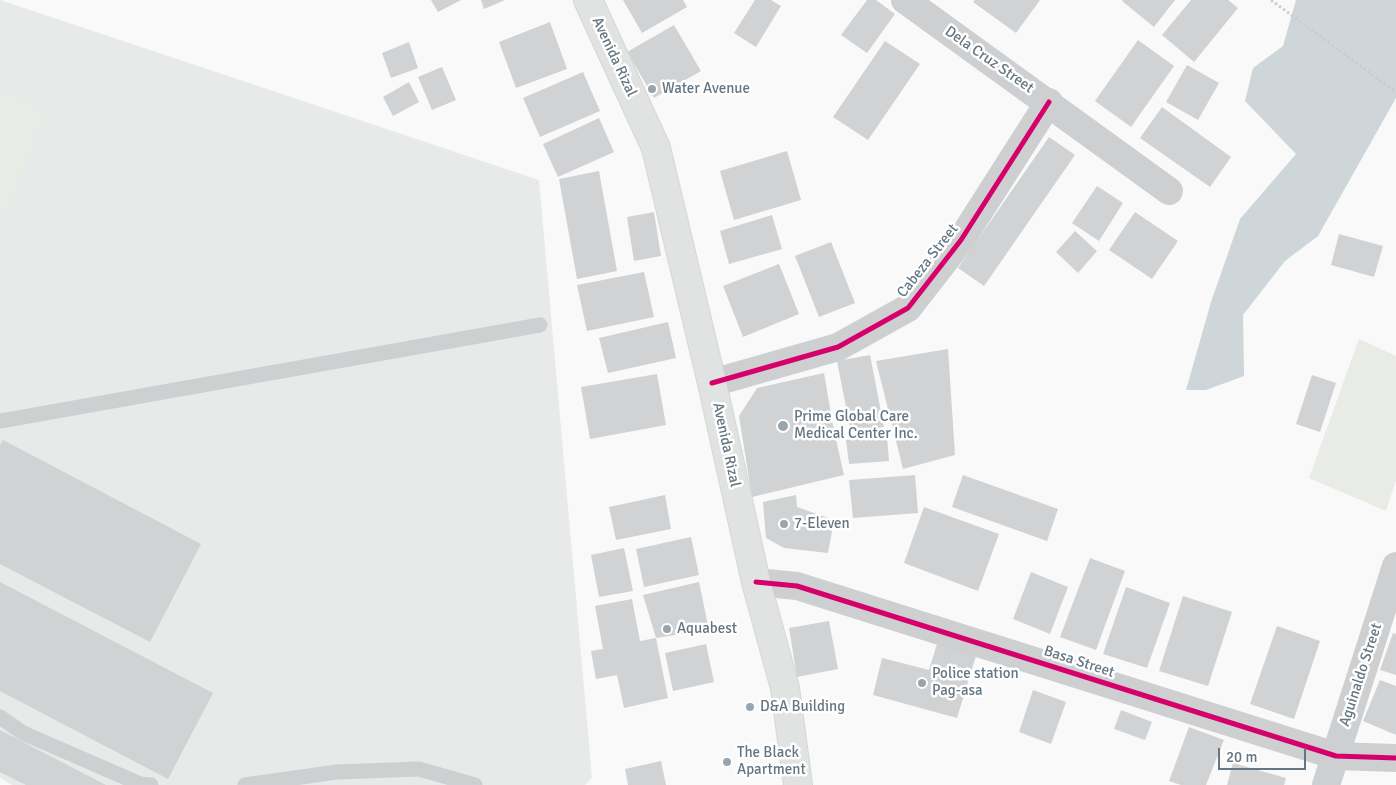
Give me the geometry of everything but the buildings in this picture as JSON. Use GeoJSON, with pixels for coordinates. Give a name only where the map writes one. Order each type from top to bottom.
{"type":"FeatureCollection","features":[{"type":"Feature","properties":{"kind":"main road","name":"Avenida Rizal"},"geometry":{"type":"LineString","coordinates":[[588,0],[656,148],[712,383],[756,582],[785,688],[798,785]]}},
{"type":"Feature","properties":{"kind":"street","name":"Dela Cruz Street"},"geometry":{"type":"LineString","coordinates":[[905,0],[1169,190]]}},
{"type":"Feature","properties":{"kind":"street","name":"Cabeza Street"},"geometry":{"type":"LineString","coordinates":[[712,383],[838,347],[908,308],[961,240],[1048,102]]}},
{"type":"Feature","properties":{"kind":"street","name":"Aguinaldo Street"},"geometry":{"type":"LineString","coordinates":[[1326,785],[1396,566]]}},
{"type":"Feature","properties":{"kind":"street","name":"Basa Street"},"geometry":{"type":"LineString","coordinates":[[756,582],[797,586],[1336,756],[1396,758]]}},
{"type":"Feature","properties":{"kind":"lane"},"geometry":{"type":"LineString","coordinates":[[0,421],[540,325]]}},
{"type":"Feature","properties":{"kind":"lane"},"geometry":{"type":"LineString","coordinates":[[0,717],[23,733],[140,784],[151,785]]}},
{"type":"Feature","properties":{"kind":"lane"},"geometry":{"type":"LineString","coordinates":[[244,785],[337,772],[419,769],[475,785]]}},
{"type":"Feature","properties":{"kind":"path"},"geometry":{"type":"LineString","coordinates":[[1272,0],[1396,92]]}},
{"type":"Feature","properties":{"kind":"shaded area"},"geometry":{"type":"Polygon","coordinates":[[[0,0],[539,180],[592,778],[585,785],[12,785],[0,778],[0,0]]]}},
{"type":"Feature","properties":{"kind":"shaded area"},"geometry":{"type":"Polygon","coordinates":[[[1296,0],[1396,0],[1396,98],[1318,236],[1285,261],[1243,315],[1244,376],[1206,390],[1186,390],[1211,302],[1240,219],[1296,154],[1245,101],[1253,68],[1283,46],[1296,0]]]}},
{"type":"Feature","properties":{"kind":"shaded area"},"geometry":{"type":"Polygon","coordinates":[[[0,90],[48,110],[0,227],[0,90]]]}},
{"type":"Feature","properties":{"kind":"shaded area"},"geometry":{"type":"Polygon","coordinates":[[[1359,339],[1396,356],[1396,480],[1386,511],[1309,478],[1359,339]]]}},
{"type":"Feature","properties":{"kind":"cycle path"},"geometry":{"type":"LineString","coordinates":[[712,383],[838,347],[908,308],[961,240],[1049,102]]}},
{"type":"Feature","properties":{"kind":"cycle path"},"geometry":{"type":"LineString","coordinates":[[756,582],[797,586],[1336,756],[1396,758]]}},
{"type":"Feature","properties":{"kind":"place","name":"Water Avenue"},"geometry":{"type":"Point","coordinates":[652,89]}},
{"type":"Feature","properties":{"kind":"place","name":"Prime Global Care Medical Center Inc."},"geometry":{"type":"Point","coordinates":[783,426]}},
{"type":"Feature","properties":{"kind":"place","name":"7-Eleven"},"geometry":{"type":"Point","coordinates":[784,524]}},
{"type":"Feature","properties":{"kind":"place","name":"Aquabest"},"geometry":{"type":"Point","coordinates":[667,629]}},
{"type":"Feature","properties":{"kind":"place","name":"Police station Pag-asa"},"geometry":{"type":"Point","coordinates":[922,683]}},
{"type":"Feature","properties":{"kind":"place","name":"D&A Building"},"geometry":{"type":"Point","coordinates":[750,707]}},
{"type":"Feature","properties":{"kind":"place","name":"The Black Apartment"},"geometry":{"type":"Point","coordinates":[727,762]}}]}
